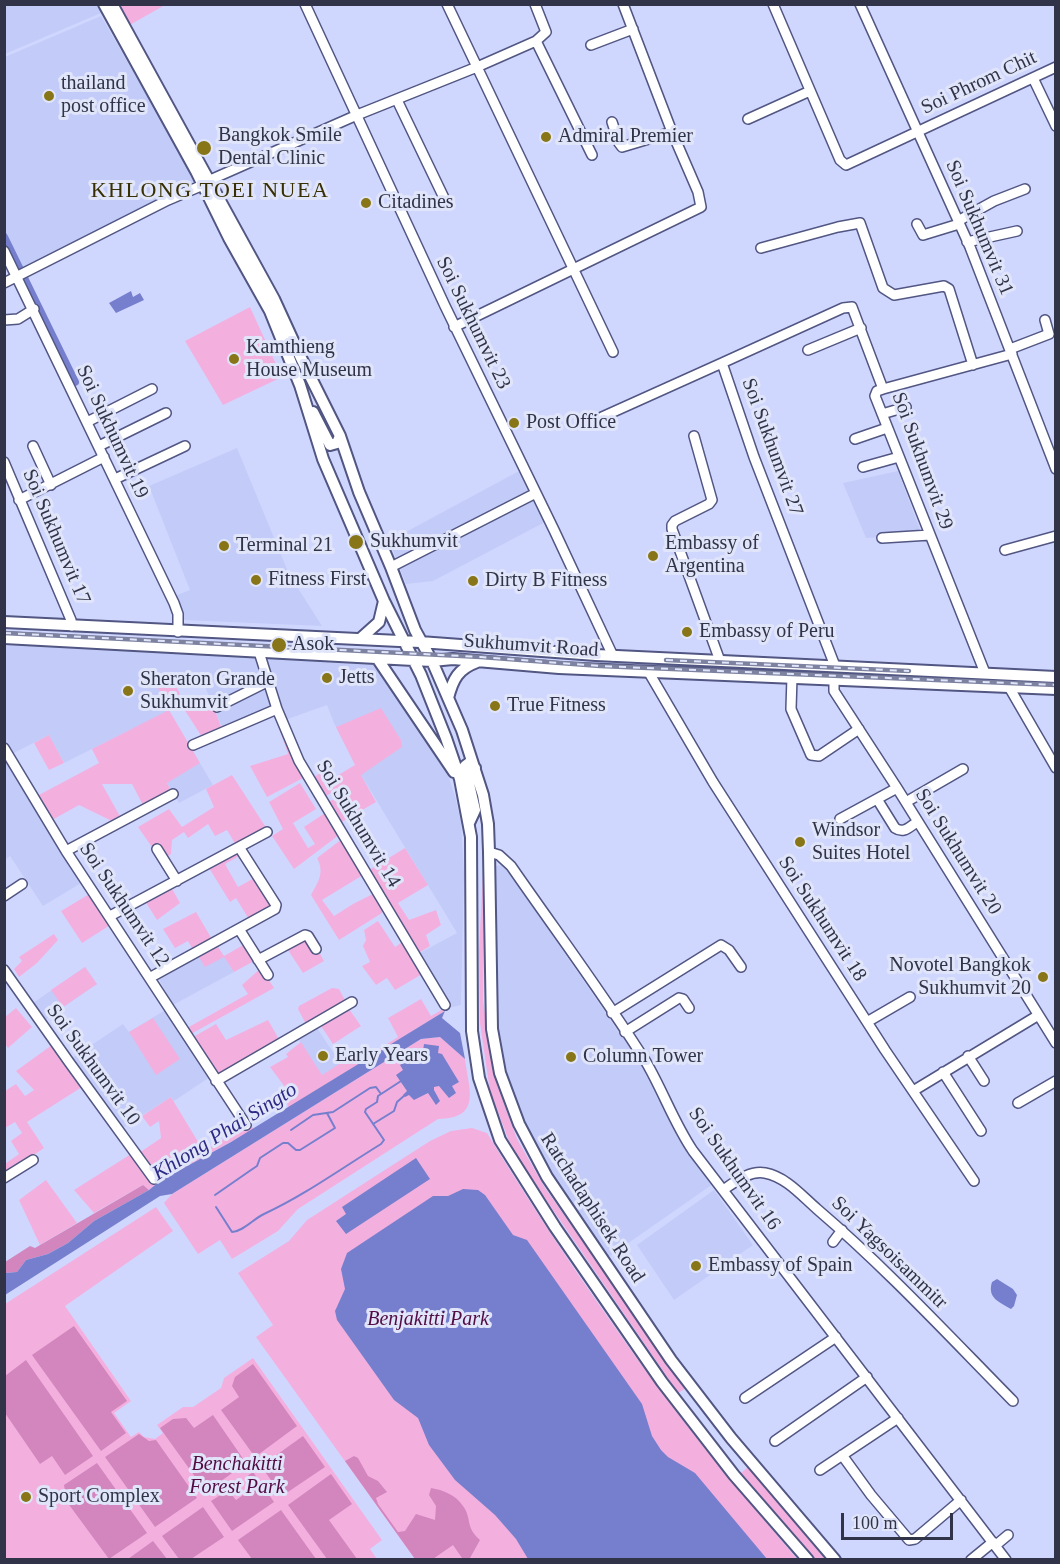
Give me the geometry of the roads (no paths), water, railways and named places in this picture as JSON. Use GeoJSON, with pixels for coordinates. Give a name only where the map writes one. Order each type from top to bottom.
{"type":"FeatureCollection","features":[{"type":"Feature","properties":{"kind":"main road"},"geometry":{"type":"LineString","coordinates":[[104,4],[206,182]]}},
{"type":"Feature","properties":{"kind":"main road"},"geometry":{"type":"LineString","coordinates":[[112,4],[206,182],[229,237],[270,311],[303,393],[330,445],[338,442],[340,435]]}},
{"type":"Feature","properties":{"kind":"main road","name":"Ratchadaphisek Road"},"geometry":{"type":"LineString","coordinates":[[206,182],[274,298],[340,435],[360,492],[420,642],[432,661],[475,768],[488,824],[492,1029],[500,1073],[508,1099],[527,1142],[553,1185],[695,1392],[835,1560]]}},
{"type":"Feature","properties":{"kind":"main road","name":"Ratchadaphisek Road"},"geometry":{"type":"LineString","coordinates":[[303,393],[323,459],[384,601],[413,659],[460,778],[469,823],[472,859],[472,1031],[479,1078],[500,1140],[549,1219],[662,1382],[734,1475],[808,1560]]}},
{"type":"Feature","properties":{"kind":"main road"},"geometry":{"type":"LineString","coordinates":[[360,639],[379,622],[384,601]]}},
{"type":"Feature","properties":{"kind":"main road","name":"Sukhumvit Road"},"geometry":{"type":"LineString","coordinates":[[4,622],[403,641],[502,650],[613,656],[1056,677]]}},
{"type":"Feature","properties":{"kind":"main road","name":"Sukhumvit Road"},"geometry":{"type":"LineString","coordinates":[[4,638],[432,661],[453,659],[559,668],[1056,689]]}},
{"type":"Feature","properties":{"kind":"main road"},"geometry":{"type":"LineString","coordinates":[[377,658],[460,778]]}},
{"type":"Feature","properties":{"kind":"main road"},"geometry":{"type":"LineString","coordinates":[[448,698],[457,674],[464,667],[480,661]]}},
{"type":"Feature","properties":{"kind":"main road"},"geometry":{"type":"LineString","coordinates":[[834,679],[835,666]]}},
{"type":"Feature","properties":{"kind":"main road"},"geometry":{"type":"LineString","coordinates":[[1009,674],[1009,687]]}},
{"type":"Feature","properties":{"kind":"main road"},"geometry":{"type":"LineString","coordinates":[[469,823],[475,810],[465,766],[469,763],[475,768]]}},
{"type":"Feature","properties":{"kind":"street","name":"Soi Sukhumvit 23"},"geometry":{"type":"LineString","coordinates":[[305,4],[454,327],[537,493],[613,656]]}},
{"type":"Feature","properties":{"kind":"street"},"geometry":{"type":"LineString","coordinates":[[447,4],[613,352]]}},
{"type":"Feature","properties":{"kind":"street"},"geometry":{"type":"LineString","coordinates":[[4,283],[206,182],[357,115],[536,41],[546,32],[535,4]]}},
{"type":"Feature","properties":{"kind":"street"},"geometry":{"type":"LineString","coordinates":[[454,327],[701,207],[698,192],[672,132],[624,4]]}},
{"type":"Feature","properties":{"kind":"street"},"geometry":{"type":"LineString","coordinates":[[748,119],[810,91],[773,4]]}},
{"type":"Feature","properties":{"kind":"street","name":"Soi Sukhumvit 31"},"geometry":{"type":"LineString","coordinates":[[860,4],[967,242],[1056,469]]}},
{"type":"Feature","properties":{"kind":"street"},"geometry":{"type":"LineString","coordinates":[[591,45],[633,29]]}},
{"type":"Feature","properties":{"kind":"street"},"geometry":{"type":"LineString","coordinates":[[536,41],[592,155]]}},
{"type":"Feature","properties":{"kind":"street","name":"Soi Phrom Chit"},"geometry":{"type":"LineString","coordinates":[[810,91],[840,160],[846,165],[1056,67]]}},
{"type":"Feature","properties":{"kind":"street"},"geometry":{"type":"LineString","coordinates":[[1033,78],[1056,126]]}},
{"type":"Feature","properties":{"kind":"street"},"geometry":{"type":"LineString","coordinates":[[397,99],[445,200]]}},
{"type":"Feature","properties":{"kind":"street"},"geometry":{"type":"LineString","coordinates":[[612,122],[622,147],[672,132]]}},
{"type":"Feature","properties":{"kind":"street"},"geometry":{"type":"LineString","coordinates":[[917,224],[923,235],[958,222],[994,201],[1025,189]]}},
{"type":"Feature","properties":{"kind":"street"},"geometry":{"type":"LineString","coordinates":[[761,249],[860,223],[887,292],[894,295],[944,286],[949,289],[973,365]]}},
{"type":"Feature","properties":{"kind":"street"},"geometry":{"type":"LineString","coordinates":[[967,242],[1017,231]]}},
{"type":"Feature","properties":{"kind":"street","name":"Soi Sukhumvit 19"},"geometry":{"type":"LineString","coordinates":[[4,251],[19,274],[174,603],[178,614],[178,632]]}},
{"type":"Feature","properties":{"kind":"street"},"geometry":{"type":"LineString","coordinates":[[722,363],[843,308],[852,307],[883,389]]}},
{"type":"Feature","properties":{"kind":"street"},"geometry":{"type":"LineString","coordinates":[[4,320],[18,319],[34,309]]}},
{"type":"Feature","properties":{"kind":"street","name":"Soi Sukhumvit 29"},"geometry":{"type":"LineString","coordinates":[[985,673],[875,396],[883,389],[973,365],[1011,352],[1049,334],[1045,320]]}},
{"type":"Feature","properties":{"kind":"street"},"geometry":{"type":"LineString","coordinates":[[808,350],[861,328]]}},
{"type":"Feature","properties":{"kind":"street","name":"Soi Sukhumvit 27"},"geometry":{"type":"LineString","coordinates":[[602,417],[722,363],[754,457],[835,666]]}},
{"type":"Feature","properties":{"kind":"street"},"geometry":{"type":"LineString","coordinates":[[87,422],[152,389]]}},
{"type":"Feature","properties":{"kind":"street"},"geometry":{"type":"LineString","coordinates":[[882,414],[906,408]]}},
{"type":"Feature","properties":{"kind":"street"},"geometry":{"type":"LineString","coordinates":[[99,446],[166,413]]}},
{"type":"Feature","properties":{"kind":"street"},"geometry":{"type":"LineString","coordinates":[[855,439],[887,428]]}},
{"type":"Feature","properties":{"kind":"street"},"geometry":{"type":"LineString","coordinates":[[694,436],[712,500],[709,504],[675,521],[672,529],[720,661]]}},
{"type":"Feature","properties":{"kind":"street"},"geometry":{"type":"LineString","coordinates":[[33,446],[51,485]]}},
{"type":"Feature","properties":{"kind":"street"},"geometry":{"type":"LineString","coordinates":[[115,479],[185,446]]}},
{"type":"Feature","properties":{"kind":"street"},"geometry":{"type":"LineString","coordinates":[[19,500],[104,457]]}},
{"type":"Feature","properties":{"kind":"street"},"geometry":{"type":"LineString","coordinates":[[863,467],[899,457]]}},
{"type":"Feature","properties":{"kind":"street","name":"Soi Sukhumvit 17"},"geometry":{"type":"LineString","coordinates":[[4,462],[72,626]]}},
{"type":"Feature","properties":{"kind":"street"},"geometry":{"type":"LineString","coordinates":[[391,567],[537,493]]}},
{"type":"Feature","properties":{"kind":"street"},"geometry":{"type":"LineString","coordinates":[[882,538],[930,535]]}},
{"type":"Feature","properties":{"kind":"street"},"geometry":{"type":"LineString","coordinates":[[1005,550],[1056,536]]}},
{"type":"Feature","properties":{"kind":"street","name":"Soi Sukhumvit 14"},"geometry":{"type":"LineString","coordinates":[[259,652],[277,709],[309,778],[445,1005]]}},
{"type":"Feature","properties":{"kind":"street","name":"Soi Sukhumvit 18"},"geometry":{"type":"LineString","coordinates":[[648,671],[713,782],[867,1022],[974,1181]]}},
{"type":"Feature","properties":{"kind":"street"},"geometry":{"type":"LineString","coordinates":[[792,677],[791,710],[812,755],[819,756],[859,729]]}},
{"type":"Feature","properties":{"kind":"street","name":"Soi Sukhumvit 20"},"geometry":{"type":"LineString","coordinates":[[834,679],[834,692],[906,802],[1037,1016],[1056,1043]]}},
{"type":"Feature","properties":{"kind":"street"},"geometry":{"type":"LineString","coordinates":[[217,707],[267,682]]}},
{"type":"Feature","properties":{"kind":"street"},"geometry":{"type":"LineString","coordinates":[[1009,687],[1056,768]]}},
{"type":"Feature","properties":{"kind":"street"},"geometry":{"type":"LineString","coordinates":[[193,745],[277,709]]}},
{"type":"Feature","properties":{"kind":"street","name":"Soi Sukhumvit 12"},"geometry":{"type":"LineString","coordinates":[[4,748],[66,851],[151,977],[246,1125]]}},
{"type":"Feature","properties":{"kind":"street"},"geometry":{"type":"LineString","coordinates":[[906,802],[963,769]]}},
{"type":"Feature","properties":{"kind":"street"},"geometry":{"type":"LineString","coordinates":[[840,819],[897,788]]}},
{"type":"Feature","properties":{"kind":"street"},"geometry":{"type":"LineString","coordinates":[[66,851],[173,794]]}},
{"type":"Feature","properties":{"kind":"street"},"geometry":{"type":"LineString","coordinates":[[877,799],[895,828],[900,831],[917,822]]}},
{"type":"Feature","properties":{"kind":"street"},"geometry":{"type":"LineString","coordinates":[[110,916],[267,832]]}},
{"type":"Feature","properties":{"kind":"street"},"geometry":{"type":"LineString","coordinates":[[151,977],[276,908],[239,847]]}},
{"type":"Feature","properties":{"kind":"street"},"geometry":{"type":"LineString","coordinates":[[157,849],[177,881]]}},
{"type":"Feature","properties":{"kind":"street","name":"Soi Sukhumvit 16"},"geometry":{"type":"LineString","coordinates":[[489,852],[499,855],[511,866],[612,1013],[649,1068],[685,1138],[1006,1560]]}},
{"type":"Feature","properties":{"kind":"street"},"geometry":{"type":"LineString","coordinates":[[4,896],[22,884]]}},
{"type":"Feature","properties":{"kind":"street"},"geometry":{"type":"LineString","coordinates":[[239,929],[268,975]]}},
{"type":"Feature","properties":{"kind":"street"},"geometry":{"type":"LineString","coordinates":[[258,960],[305,934],[316,949]]}},
{"type":"Feature","properties":{"kind":"street"},"geometry":{"type":"LineString","coordinates":[[612,1013],[722,945],[729,950],[741,967]]}},
{"type":"Feature","properties":{"kind":"street","name":"Soi Sukhumvit 10"},"geometry":{"type":"LineString","coordinates":[[4,970],[154,1179]]}},
{"type":"Feature","properties":{"kind":"street"},"geometry":{"type":"LineString","coordinates":[[867,1022],[910,997]]}},
{"type":"Feature","properties":{"kind":"street"},"geometry":{"type":"LineString","coordinates":[[625,1032],[679,999],[683,999],[689,1008]]}},
{"type":"Feature","properties":{"kind":"street"},"geometry":{"type":"LineString","coordinates":[[216,1081],[352,1002]]}},
{"type":"Feature","properties":{"kind":"street"},"geometry":{"type":"LineString","coordinates":[[913,1091],[1037,1016]]}},
{"type":"Feature","properties":{"kind":"street"},"geometry":{"type":"LineString","coordinates":[[968,1056],[984,1081]]}},
{"type":"Feature","properties":{"kind":"street"},"geometry":{"type":"LineString","coordinates":[[943,1072],[981,1131]]}},
{"type":"Feature","properties":{"kind":"street"},"geometry":{"type":"LineString","coordinates":[[1018,1103],[1056,1081]]}},
{"type":"Feature","properties":{"kind":"street"},"geometry":{"type":"LineString","coordinates":[[4,1179],[33,1160]]}},
{"type":"Feature","properties":{"kind":"street","name":"Soi Yagsoisammitr"},"geometry":{"type":"LineString","coordinates":[[723,1190],[742,1178],[756,1173],[766,1173],[780,1178],[859,1245],[1013,1401]]}},
{"type":"Feature","properties":{"kind":"street"},"geometry":{"type":"LineString","coordinates":[[833,1242],[842,1230]]}},
{"type":"Feature","properties":{"kind":"street"},"geometry":{"type":"LineString","coordinates":[[746,1398],[836,1337]]}},
{"type":"Feature","properties":{"kind":"street"},"geometry":{"type":"LineString","coordinates":[[775,1441],[867,1377]]}},
{"type":"Feature","properties":{"kind":"street"},"geometry":{"type":"LineString","coordinates":[[820,1470],[898,1418]]}},
{"type":"Feature","properties":{"kind":"street"},"geometry":{"type":"LineString","coordinates":[[842,1455],[871,1495],[909,1540],[915,1539],[961,1500]]}},
{"type":"Feature","properties":{"kind":"street"},"geometry":{"type":"LineString","coordinates":[[970,1560],[1008,1536]]}},
{"type":"Feature","properties":{"kind":"water"},"geometry":{"type":"Polygon","coordinates":[[[131,291],[133,297],[140,293],[144,300],[116,313],[109,303],[131,291]]]}},
{"type":"Feature","properties":{"kind":"water"},"geometry":{"type":"Polygon","coordinates":[[[445,1011],[442,1018],[460,1033],[465,1059],[440,1037],[421,1039],[172,1194],[160,1196],[5,1295],[5,1273],[17,1272],[26,1260],[48,1254],[68,1243],[94,1221],[231,1142],[445,1011]]]}},
{"type":"Feature","properties":{"kind":"water"},"geometry":{"type":"Polygon","coordinates":[[[424,1044],[439,1046],[438,1053],[442,1054],[459,1082],[452,1086],[456,1093],[449,1098],[439,1086],[434,1087],[440,1101],[436,1105],[428,1093],[414,1100],[409,1095],[405,1097],[403,1095],[407,1091],[396,1075],[403,1070],[400,1065],[413,1056],[415,1050],[423,1051],[424,1044]]]}},
{"type":"Feature","properties":{"kind":"water"},"geometry":{"type":"Polygon","coordinates":[[[416,1158],[430,1179],[346,1234],[336,1221],[346,1214],[342,1207],[416,1158]]]}},
{"type":"Feature","properties":{"kind":"water"},"geometry":{"type":"Polygon","coordinates":[[[463,1189],[478,1190],[485,1195],[513,1235],[527,1240],[642,1404],[652,1436],[661,1450],[668,1457],[695,1473],[767,1559],[528,1559],[516,1539],[495,1515],[455,1480],[429,1445],[418,1418],[394,1400],[337,1320],[335,1311],[345,1289],[341,1269],[347,1253],[433,1196],[448,1196],[463,1189]]]}},
{"type":"Feature","properties":{"kind":"water"},"geometry":{"type":"Polygon","coordinates":[[[997,1279],[1013,1289],[1017,1295],[1011,1309],[998,1302],[991,1292],[992,1282],[997,1279]]]}},
{"type":"Feature","properties":{"kind":"waterway"},"geometry":{"type":"LineString","coordinates":[[4,237],[75,382]]}},
{"type":"Feature","properties":{"kind":"waterway"},"geometry":{"type":"LineString","coordinates":[[216,1207],[232,1232],[236,1231],[309,1190],[381,1144],[384,1140],[365,1112],[377,1102],[378,1096],[401,1081]]}},
{"type":"Feature","properties":{"kind":"waterway"},"geometry":{"type":"LineString","coordinates":[[291,1130],[313,1115],[333,1112],[370,1088],[376,1087],[381,1094]]}},
{"type":"Feature","properties":{"kind":"waterway"},"geometry":{"type":"LineString","coordinates":[[373,1124],[394,1111],[397,1102],[405,1095]]}},
{"type":"Feature","properties":{"kind":"waterway"},"geometry":{"type":"LineString","coordinates":[[215,1195],[257,1166],[260,1158],[283,1143],[288,1143],[296,1150],[300,1150],[335,1128],[327,1113]]}},
{"type":"Feature","properties":{"kind":"railway"},"geometry":{"type":"LineString","coordinates":[[4,633],[481,657],[600,666],[1056,685]]}},
{"type":"Feature","properties":{"kind":"railway"},"geometry":{"type":"LineString","coordinates":[[666,660],[909,671]]}},
{"type":"Feature","properties":{"kind":"place","name":"thailand post office"},"geometry":{"type":"Point","coordinates":[49,96]}},
{"type":"Feature","properties":{"kind":"place","name":"Admiral Premier"},"geometry":{"type":"Point","coordinates":[546,137]}},
{"type":"Feature","properties":{"kind":"place","name":"Bangkok Smile Dental Clinic"},"geometry":{"type":"Point","coordinates":[204,148]}},
{"type":"Feature","properties":{"kind":"place","name":"Citadines"},"geometry":{"type":"Point","coordinates":[366,203]}},
{"type":"Feature","properties":{"kind":"place","name":"Kamthieng House Museum"},"geometry":{"type":"Point","coordinates":[234,359]}},
{"type":"Feature","properties":{"kind":"place","name":"Post Office"},"geometry":{"type":"Point","coordinates":[514,423]}},
{"type":"Feature","properties":{"kind":"place","name":"Sukhumvit"},"geometry":{"type":"Point","coordinates":[356,542]}},
{"type":"Feature","properties":{"kind":"place","name":"Terminal 21"},"geometry":{"type":"Point","coordinates":[224,546]}},
{"type":"Feature","properties":{"kind":"place","name":"Embassy of Argentina"},"geometry":{"type":"Point","coordinates":[653,556]}},
{"type":"Feature","properties":{"kind":"place","name":"Fitness First"},"geometry":{"type":"Point","coordinates":[256,580]}},
{"type":"Feature","properties":{"kind":"place","name":"Dirty B Fitness"},"geometry":{"type":"Point","coordinates":[473,581]}},
{"type":"Feature","properties":{"kind":"place","name":"Embassy of Peru"},"geometry":{"type":"Point","coordinates":[687,632]}},
{"type":"Feature","properties":{"kind":"place","name":"Asok"},"geometry":{"type":"Point","coordinates":[279,645]}},
{"type":"Feature","properties":{"kind":"place","name":"Jetts"},"geometry":{"type":"Point","coordinates":[327,678]}},
{"type":"Feature","properties":{"kind":"place","name":"Sheraton Grande Sukhumvit"},"geometry":{"type":"Point","coordinates":[128,691]}},
{"type":"Feature","properties":{"kind":"place","name":"True Fitness"},"geometry":{"type":"Point","coordinates":[495,706]}},
{"type":"Feature","properties":{"kind":"place","name":"Windsor Suites Hotel"},"geometry":{"type":"Point","coordinates":[800,842]}},
{"type":"Feature","properties":{"kind":"place","name":"Novotel Bangkok Sukhumvit 20"},"geometry":{"type":"Point","coordinates":[1043,977]}},
{"type":"Feature","properties":{"kind":"place","name":"Early Years"},"geometry":{"type":"Point","coordinates":[323,1056]}},
{"type":"Feature","properties":{"kind":"place","name":"Column Tower"},"geometry":{"type":"Point","coordinates":[571,1057]}},
{"type":"Feature","properties":{"kind":"place","name":"Embassy of Spain"},"geometry":{"type":"Point","coordinates":[696,1266]}},
{"type":"Feature","properties":{"kind":"place","name":"Sport Complex"},"geometry":{"type":"Point","coordinates":[26,1497]}},
{"type":"Feature","properties":{"kind":"district","name":"KHLONG TOEI NUEA"},"geometry":{"type":"Point","coordinates":[210,191]}},
{"type":"Feature","properties":{"kind":"water label","name":"Khlong Phai Singto"},"geometry":{"type":"Point","coordinates":[225,1132]}},
{"type":"Feature","properties":{"kind":"park label","name":"Benjakitti Park"},"geometry":{"type":"Point","coordinates":[428,1320]}},
{"type":"Feature","properties":{"kind":"park label","name":"Benchakitti Forest Park"},"geometry":{"type":"Point","coordinates":[237,1476]}}]}
